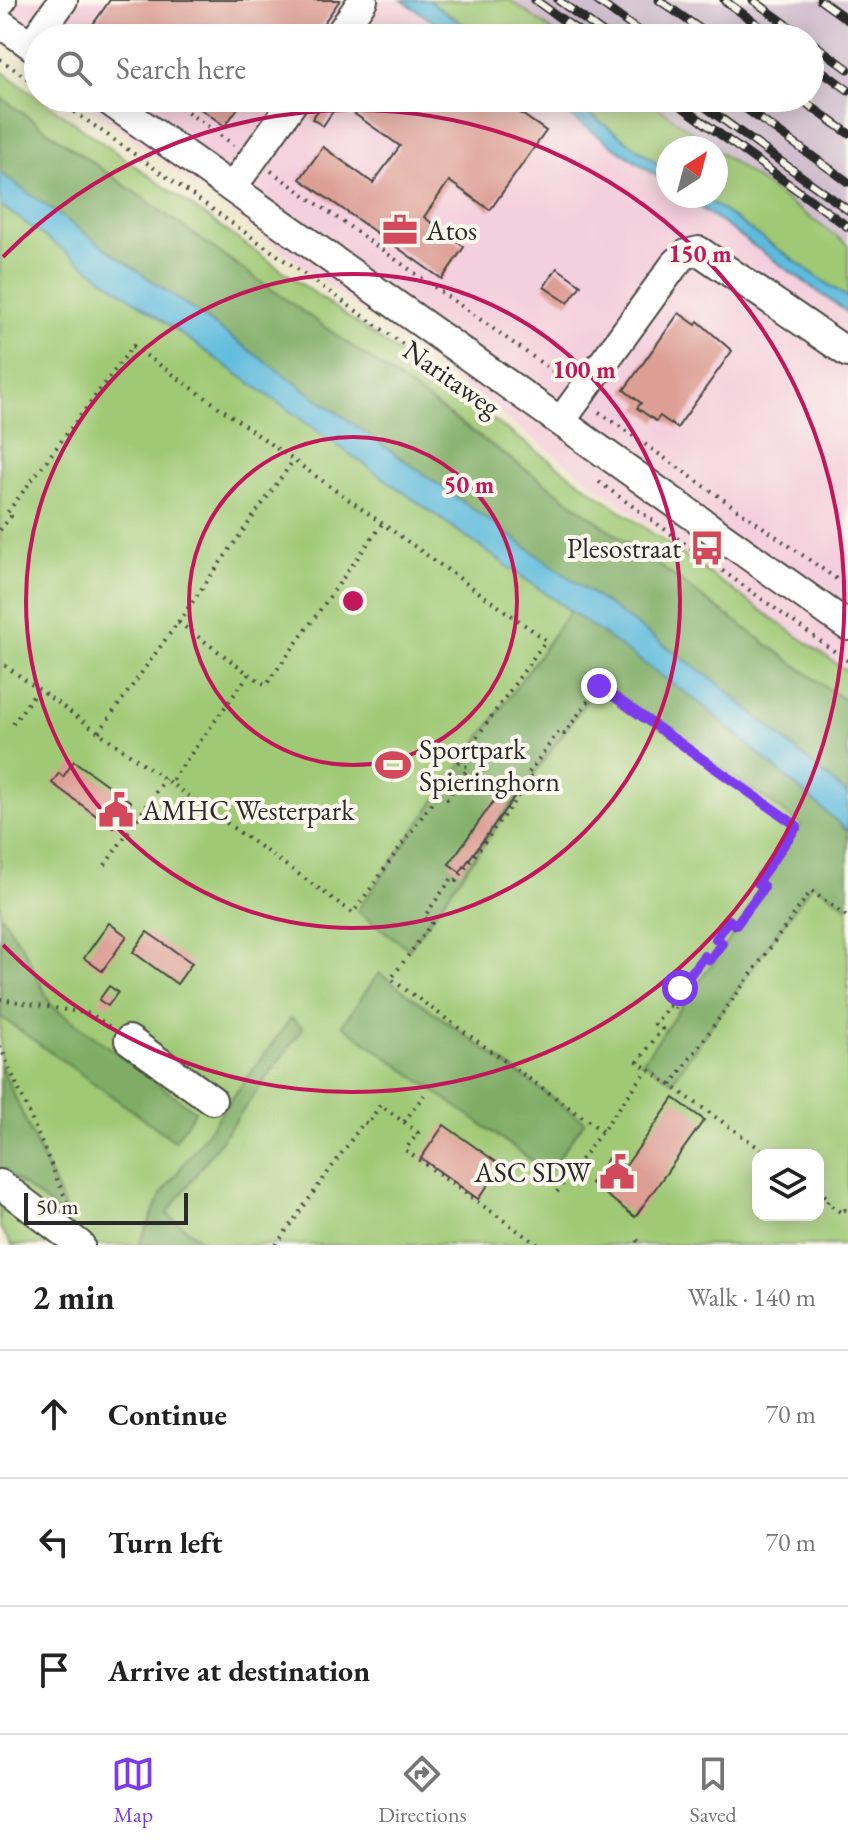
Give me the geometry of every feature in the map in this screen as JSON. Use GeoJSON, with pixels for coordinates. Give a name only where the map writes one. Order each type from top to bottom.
{"type":"FeatureCollection","features":[{"type":"Feature","properties":{"kind":"street"},"geometry":{"type":"LineString","coordinates":[[48,24],[63,0]]}},
{"type":"Feature","properties":{"kind":"street"},"geometry":{"type":"LineString","coordinates":[[347,24],[363,0]]}},
{"type":"Feature","properties":{"kind":"street"},"geometry":{"type":"LineString","coordinates":[[0,23],[24,41]]}},
{"type":"Feature","properties":{"kind":"street","name":"Naritaweg"},"geometry":{"type":"LineString","coordinates":[[125,112],[848,626]]}},
{"type":"Feature","properties":{"kind":"street"},"geometry":{"type":"LineString","coordinates":[[232,188],[286,112]]}},
{"type":"Feature","properties":{"kind":"street"},"geometry":{"type":"LineString","coordinates":[[561,421],[675,264],[686,254],[699,251],[848,353]]}},
{"type":"Feature","properties":{"kind":"street"},"geometry":{"type":"LineString","coordinates":[[129,1040],[212,1100]]}},
{"type":"Feature","properties":{"kind":"street"},"geometry":{"type":"LineString","coordinates":[[0,1184],[80,1245]]}},
{"type":"Feature","properties":{"kind":"path"},"geometry":{"type":"LineString","coordinates":[[0,59],[24,76]]}},
{"type":"Feature","properties":{"kind":"path","name":"Naritaweg"},"geometry":{"type":"LineString","coordinates":[[75,112],[481,398]]}},
{"type":"Feature","properties":{"kind":"path"},"geometry":{"type":"LineString","coordinates":[[188,112],[582,392],[603,417],[848,587]]}},
{"type":"Feature","properties":{"kind":"path"},"geometry":{"type":"LineString","coordinates":[[0,530],[11,516],[7,513],[40,467],[57,444],[60,447],[133,346],[546,640],[459,762],[468,768],[447,799],[439,793],[353,913],[0,662]]}},
{"type":"Feature","properties":{"kind":"path"},"geometry":{"type":"LineString","coordinates":[[99,732],[293,461]]}},
{"type":"Feature","properties":{"kind":"path"},"geometry":{"type":"LineString","coordinates":[[597,481],[848,661]]}},
{"type":"Feature","properties":{"kind":"path"},"geometry":{"type":"LineString","coordinates":[[178,622],[266,685],[382,524]]}},
{"type":"Feature","properties":{"kind":"path"},"geometry":{"type":"LineString","coordinates":[[105,865],[249,674]]}},
{"type":"Feature","properties":{"kind":"path"},"geometry":{"type":"LineString","coordinates":[[602,1131],[391,979],[432,923],[424,917],[452,878],[456,881],[531,778],[527,775],[559,731],[564,734],[599,686],[797,826],[757,882],[764,887],[736,925],[729,920],[716,939],[722,943],[710,960],[704,956],[680,988],[686,993],[674,1010],[669,1006],[655,1024],[662,1029],[638,1062],[761,1149]]}},
{"type":"Feature","properties":{"kind":"path"},"geometry":{"type":"LineString","coordinates":[[13,724],[38,689]]}},
{"type":"Feature","properties":{"kind":"path"},"geometry":{"type":"LineString","coordinates":[[671,1085],[811,891],[848,917]]}},
{"type":"Feature","properties":{"kind":"path"},"geometry":{"type":"LineString","coordinates":[[0,999],[91,1014],[129,1040]]}},
{"type":"Feature","properties":{"kind":"path"},"geometry":{"type":"LineString","coordinates":[[0,1046],[69,1207]]}},
{"type":"Feature","properties":{"kind":"path"},"geometry":{"type":"LineString","coordinates":[[557,1192],[648,1069]]}},
{"type":"Feature","properties":{"kind":"path"},"geometry":{"type":"LineString","coordinates":[[404,1122],[424,1095]]}},
{"type":"Feature","properties":{"kind":"path"},"geometry":{"type":"LineString","coordinates":[[276,1245],[364,1122],[368,1124],[380,1105],[418,1133],[405,1150],[538,1245]]}},
{"type":"Feature","properties":{"kind":"path"},"geometry":{"type":"LineString","coordinates":[[824,1195],[829,1199],[827,1203],[842,1213],[845,1210],[848,1212]]}},
{"type":"Feature","properties":{"kind":"path"},"geometry":{"type":"LineString","coordinates":[[637,1240],[642,1245]]}},
{"type":"Feature","properties":{"kind":"shaded area"},"geometry":{"type":"Polygon","coordinates":[[[0,0],[408,0],[442,24],[24,24],[24,58],[0,40],[0,0]]]}},
{"type":"Feature","properties":{"kind":"shaded area"},"geometry":{"type":"Polygon","coordinates":[[[510,0],[848,0],[848,245],[728,158],[728,136],[697,136],[664,112],[824,112],[824,24],[543,24],[510,0]]]}},
{"type":"Feature","properties":{"kind":"shaded area"},"geometry":{"type":"Polygon","coordinates":[[[97,112],[568,112],[656,174],[656,208],[705,208],[848,308],[848,674],[97,112]]]}},
{"type":"Feature","properties":{"kind":"green space"},"geometry":{"type":"Polygon","coordinates":[[[428,0],[510,0],[543,24],[463,24],[428,0]]]}},
{"type":"Feature","properties":{"kind":"green space"},"geometry":{"type":"Polygon","coordinates":[[[0,70],[24,87],[24,112],[59,112],[848,672],[848,703],[542,481],[0,97],[0,70]]]}},
{"type":"Feature","properties":{"kind":"green space"},"geometry":{"type":"Polygon","coordinates":[[[0,97],[542,481],[848,703],[848,795],[719,684],[0,173],[0,97]]]}},
{"type":"Feature","properties":{"kind":"green space"},"geometry":{"type":"Polygon","coordinates":[[[587,112],[664,112],[697,136],[656,136],[656,162],[587,112]]]}},
{"type":"Feature","properties":{"kind":"green space"},"geometry":{"type":"Polygon","coordinates":[[[728,159],[848,245],[848,298],[719,208],[728,208],[728,159]]]}},
{"type":"Feature","properties":{"kind":"green space","name":"Sportpark Spieringhorn"},"geometry":{"type":"Polygon","coordinates":[[[0,194],[724,709],[848,821],[848,1245],[12,1245],[0,1228],[0,194]]]}},
{"type":"Feature","properties":{"kind":"green space"},"geometry":{"type":"Polygon","coordinates":[[[571,610],[701,704],[848,831],[848,907],[813,883],[672,1081],[643,1061],[768,885],[762,880],[802,825],[600,682],[409,949],[357,911],[571,610]]]}},
{"type":"Feature","properties":{"kind":"green space"},"geometry":{"type":"Polygon","coordinates":[[[0,914],[23,947],[51,1005],[195,1111],[175,1141],[1,1017],[0,914]]]}},
{"type":"Feature","properties":{"kind":"green space"},"geometry":{"type":"Polygon","coordinates":[[[379,973],[585,1121],[548,1172],[342,1025],[379,973]]]}},
{"type":"Feature","properties":{"kind":"green space"},"geometry":{"type":"Polygon","coordinates":[[[291,1018],[303,1028],[167,1214],[208,1245],[139,1245],[161,1195],[291,1018]]]}},
{"type":"Feature","properties":{"kind":"green space"},"geometry":{"type":"Polygon","coordinates":[[[0,1064],[70,1220],[0,1168],[0,1064]]]}},
{"type":"Feature","properties":{"kind":"water"},"geometry":{"type":"Polygon","coordinates":[[[402,0],[428,0],[463,24],[437,24],[402,0]]]}},
{"type":"Feature","properties":{"kind":"water"},"geometry":{"type":"Polygon","coordinates":[[[564,112],[587,112],[656,162],[656,176],[564,112]]]}},
{"type":"Feature","properties":{"kind":"water"},"geometry":{"type":"Polygon","coordinates":[[[0,173],[719,684],[848,795],[848,831],[701,704],[0,205],[0,173]]]}},
{"type":"Feature","properties":{"kind":"water"},"geometry":{"type":"Polygon","coordinates":[[[701,208],[719,208],[848,298],[848,313],[701,208]]]}},
{"type":"Feature","properties":{"kind":"building"},"geometry":{"type":"Polygon","coordinates":[[[110,0],[340,0],[323,24],[93,24],[110,0]]]}},
{"type":"Feature","properties":{"kind":"building"},"geometry":{"type":"Polygon","coordinates":[[[205,112],[235,112],[225,126],[205,112]]]}},
{"type":"Feature","properties":{"kind":"building"},"geometry":{"type":"Polygon","coordinates":[[[317,112],[332,112],[323,126],[312,119],[317,112]]]}},
{"type":"Feature","properties":{"kind":"building"},"geometry":{"type":"Polygon","coordinates":[[[352,112],[519,112],[546,131],[490,210],[449,181],[424,217],[464,247],[442,279],[300,179],[323,147],[373,183],[400,146],[352,112]]]}},
{"type":"Feature","properties":{"kind":"building"},"geometry":{"type":"Polygon","coordinates":[[[557,268],[581,285],[568,303],[544,287],[557,268]]]}},
{"type":"Feature","properties":{"kind":"building"},"geometry":{"type":"Polygon","coordinates":[[[679,313],[696,325],[698,321],[732,351],[677,428],[660,416],[656,421],[637,408],[641,403],[624,390],[679,313]]]}},
{"type":"Feature","properties":{"kind":"building"},"geometry":{"type":"Polygon","coordinates":[[[74,761],[131,802],[113,828],[52,783],[59,773],[63,777],[74,761]]]}},
{"type":"Feature","properties":{"kind":"building"},"geometry":{"type":"Polygon","coordinates":[[[510,778],[522,786],[460,872],[449,864],[510,778]]]}},
{"type":"Feature","properties":{"kind":"building"},"geometry":{"type":"Polygon","coordinates":[[[109,923],[127,936],[102,971],[84,958],[109,923]]]}},
{"type":"Feature","properties":{"kind":"building"},"geometry":{"type":"Polygon","coordinates":[[[147,932],[192,963],[177,984],[133,952],[147,932]]]}},
{"type":"Feature","properties":{"kind":"building"},"geometry":{"type":"Polygon","coordinates":[[[109,986],[118,992],[108,1006],[99,1000],[109,986]]]}},
{"type":"Feature","properties":{"kind":"building"},"geometry":{"type":"Polygon","coordinates":[[[674,1098],[704,1120],[635,1217],[591,1183],[609,1157],[625,1167],[674,1098]]]}},
{"type":"Feature","properties":{"kind":"building"},"geometry":{"type":"Polygon","coordinates":[[[444,1125],[502,1166],[478,1199],[421,1158],[444,1125]]]}},
{"type":"Feature","properties":{"kind":"railway"},"geometry":{"type":"LineString","coordinates":[[535,0],[568,24]]}},
{"type":"Feature","properties":{"kind":"railway"},"geometry":{"type":"LineString","coordinates":[[558,0],[591,24]]}},
{"type":"Feature","properties":{"kind":"railway"},"geometry":{"type":"LineString","coordinates":[[596,0],[629,24]]}},
{"type":"Feature","properties":{"kind":"railway"},"geometry":{"type":"LineString","coordinates":[[659,0],[693,24]]}},
{"type":"Feature","properties":{"kind":"railway"},"geometry":{"type":"LineString","coordinates":[[724,0],[757,24]]}},
{"type":"Feature","properties":{"kind":"railway"},"geometry":{"type":"LineString","coordinates":[[753,0],[786,24]]}},
{"type":"Feature","properties":{"kind":"railway"},"geometry":{"type":"LineString","coordinates":[[820,0],[848,20]]}},
{"type":"Feature","properties":{"kind":"railway"},"geometry":{"type":"LineString","coordinates":[[824,51],[848,69]]}},
{"type":"Feature","properties":{"kind":"railway"},"geometry":{"type":"LineString","coordinates":[[824,72],[848,90]]}},
{"type":"Feature","properties":{"kind":"railway"},"geometry":{"type":"LineString","coordinates":[[689,112],[848,227]]}},
{"type":"Feature","properties":{"kind":"railway"},"geometry":{"type":"LineString","coordinates":[[712,112],[848,210]]}},
{"type":"Feature","properties":{"kind":"railway"},"geometry":{"type":"LineString","coordinates":[[750,112],[848,182]]}},
{"type":"Feature","properties":{"kind":"railway"},"geometry":{"type":"LineString","coordinates":[[819,112],[848,133]]}},
{"type":"Feature","properties":{"kind":"place","name":"Atos"},"geometry":{"type":"Point","coordinates":[400,230]}},
{"type":"Feature","properties":{"kind":"place","name":"Plesostraat"},"geometry":{"type":"Point","coordinates":[707,548]}},
{"type":"Feature","properties":{"kind":"place","name":"Sportpark Spieringhorn"},"geometry":{"type":"Point","coordinates":[393,765]}},
{"type":"Feature","properties":{"kind":"place","name":"AMHC Westerpark"},"geometry":{"type":"Point","coordinates":[116,810]}},
{"type":"Feature","properties":{"kind":"place","name":"ASC SDW"},"geometry":{"type":"Point","coordinates":[617,1172]}},
{"type":"Feature","properties":{"kind":"route"},"geometry":{"type":"LineString","coordinates":[[599,686],[797,826],[757,882],[764,887],[736,925],[729,920],[716,939],[722,943],[710,960],[704,956],[680,988]]}}]}
